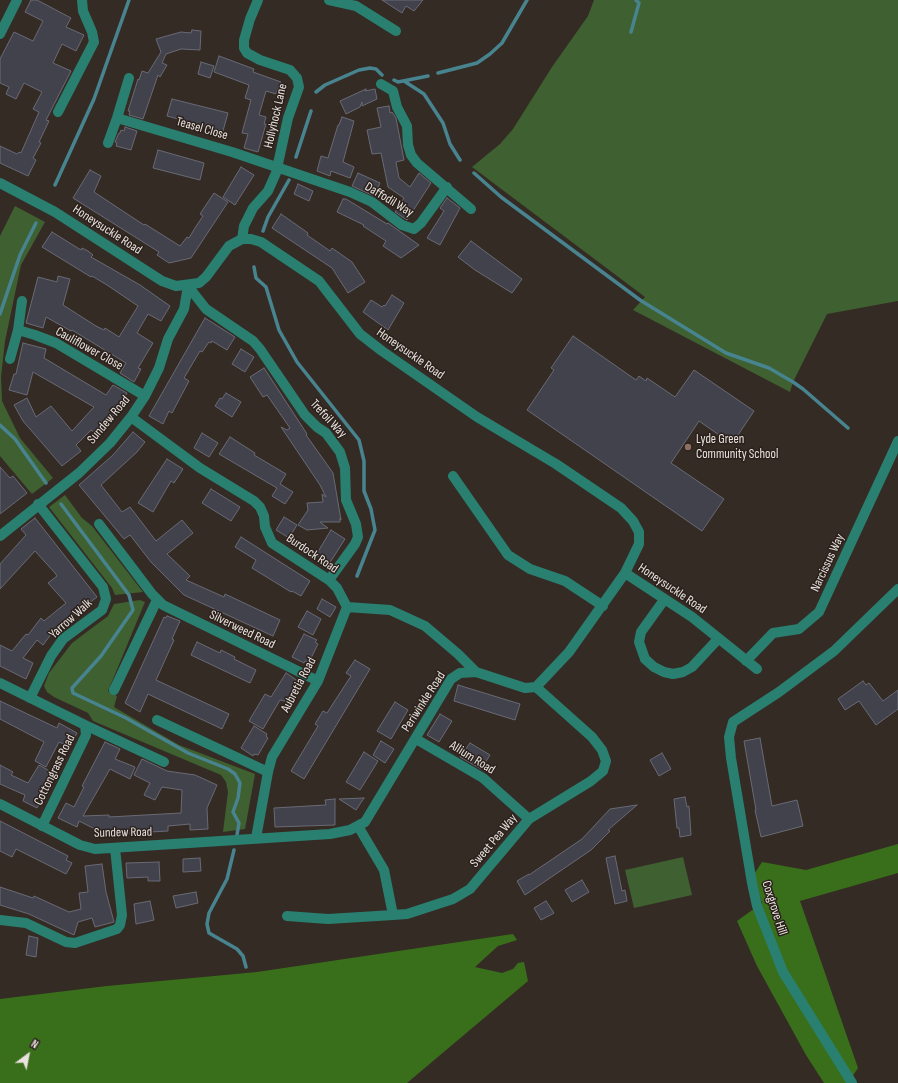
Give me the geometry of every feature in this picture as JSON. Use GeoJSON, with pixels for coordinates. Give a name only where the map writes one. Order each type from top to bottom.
{"type":"FeatureCollection","features":[{"type":"Feature","properties":{"kind":"street"},"geometry":{"type":"LineString","coordinates":[[0,34],[17,0]]}},
{"type":"Feature","properties":{"kind":"street"},"geometry":{"type":"LineString","coordinates":[[58,112],[94,42],[94,37],[83,11],[82,0]]}},
{"type":"Feature","properties":{"kind":"street","name":"Hollyhock Lane"},"geometry":{"type":"LineString","coordinates":[[242,239],[244,226],[253,208],[268,191],[278,167],[288,118],[299,87],[297,78],[290,70],[260,60],[247,53],[244,48],[244,40],[250,19],[258,0]]}},
{"type":"Feature","properties":{"kind":"street"},"geometry":{"type":"LineString","coordinates":[[329,0],[358,3],[396,31]]}},
{"type":"Feature","properties":{"kind":"street"},"geometry":{"type":"LineString","coordinates":[[108,143],[129,78]]}},
{"type":"Feature","properties":{"kind":"street"},"geometry":{"type":"LineString","coordinates":[[381,84],[393,91],[397,107],[407,126],[408,145],[411,155],[417,163],[471,209]]}},
{"type":"Feature","properties":{"kind":"street","name":"Teasel Close"},"geometry":{"type":"LineString","coordinates":[[117,118],[278,167]]}},
{"type":"Feature","properties":{"kind":"street","name":"Daffodil Way"},"geometry":{"type":"LineString","coordinates":[[278,167],[356,194],[372,202],[402,225],[414,229],[421,223],[447,187]]}},
{"type":"Feature","properties":{"kind":"street","name":"Honeysuckle Road"},"geometry":{"type":"LineString","coordinates":[[0,183],[55,212],[162,281],[176,286],[188,286]]}},
{"type":"Feature","properties":{"kind":"street"},"geometry":{"type":"LineString","coordinates":[[188,286],[199,282],[206,277],[229,246],[242,239]]}},
{"type":"Feature","properties":{"kind":"street","name":"Honeysuckle Road"},"geometry":{"type":"LineString","coordinates":[[242,239],[251,239],[261,242],[310,274],[328,292],[342,313],[360,334],[382,351],[477,417],[556,464],[621,508],[633,521],[639,532],[639,544],[625,573],[692,617],[757,669]]}},
{"type":"Feature","properties":{"kind":"street","name":"Sundew Road"},"geometry":{"type":"LineString","coordinates":[[0,536],[38,504],[79,473],[110,443],[131,417],[145,396],[159,368],[171,334],[184,309],[188,286]]}},
{"type":"Feature","properties":{"kind":"street","name":"Trefoil Way"},"geometry":{"type":"LineString","coordinates":[[188,286],[206,309],[247,337],[260,349],[305,415],[316,427],[326,433],[340,452],[345,468],[346,500],[356,524],[358,537],[355,544],[329,580]]}},
{"type":"Feature","properties":{"kind":"street"},"geometry":{"type":"LineString","coordinates":[[10,358],[18,330],[22,301]]}},
{"type":"Feature","properties":{"kind":"street","name":"Cauliflower Close"},"geometry":{"type":"LineString","coordinates":[[18,330],[56,343],[145,396]]}},
{"type":"Feature","properties":{"kind":"street","name":"Burdock Road"},"geometry":{"type":"LineString","coordinates":[[131,417],[185,457],[254,501],[260,507],[264,516],[265,527],[272,543],[329,580],[337,588],[347,607]]}},
{"type":"Feature","properties":{"kind":"street","name":"Narcissus Way"},"geometry":{"type":"LineString","coordinates":[[746,661],[773,633],[799,629],[819,612],[898,441]]}},
{"type":"Feature","properties":{"kind":"street"},"geometry":{"type":"LineString","coordinates":[[453,476],[508,555],[530,569],[565,581],[603,606]]}},
{"type":"Feature","properties":{"kind":"street","name":"Yarrow Walk"},"geometry":{"type":"LineString","coordinates":[[30,698],[50,656],[63,639],[102,610],[106,598],[103,587],[38,504]]}},
{"type":"Feature","properties":{"kind":"street","name":"Silverweed Road"},"geometry":{"type":"LineString","coordinates":[[98,524],[157,600],[163,605],[318,682]]}},
{"type":"Feature","properties":{"kind":"street"},"geometry":{"type":"LineString","coordinates":[[536,687],[569,652],[625,573]]}},
{"type":"Feature","properties":{"kind":"street","name":"Coxgrove Hill"},"geometry":{"type":"LineString","coordinates":[[852,1083],[783,972],[757,906],[731,758],[729,737],[733,722],[779,692],[834,651],[898,589]]}},
{"type":"Feature","properties":{"kind":"street"},"geometry":{"type":"LineString","coordinates":[[114,690],[157,600]]}},
{"type":"Feature","properties":{"kind":"street"},"geometry":{"type":"LineString","coordinates":[[664,600],[641,632],[639,642],[645,659],[654,666],[668,673],[684,672],[692,667],[718,639]]}},
{"type":"Feature","properties":{"kind":"street"},"geometry":{"type":"LineString","coordinates":[[347,607],[390,610],[425,626],[476,672]]}},
{"type":"Feature","properties":{"kind":"street","name":"Aubretia Road"},"geometry":{"type":"LineString","coordinates":[[256,838],[272,757],[318,682],[338,635],[347,607]]}},
{"type":"Feature","properties":{"kind":"street","name":"Periwinkle Road"},"geometry":{"type":"LineString","coordinates":[[358,826],[365,822],[451,679],[460,673],[476,672],[525,688],[536,687]]}},
{"type":"Feature","properties":{"kind":"street","name":"Cottongrass Road"},"geometry":{"type":"LineString","coordinates":[[0,683],[164,762]]}},
{"type":"Feature","properties":{"kind":"street","name":"Sweet Pea Way"},"geometry":{"type":"LineString","coordinates":[[287,916],[328,919],[407,914],[453,899],[470,889],[529,819],[591,781],[603,771],[606,760],[602,750],[592,737],[536,687]]}},
{"type":"Feature","properties":{"kind":"street"},"geometry":{"type":"LineString","coordinates":[[157,720],[268,772]]}},
{"type":"Feature","properties":{"kind":"street","name":"Cottongrass Road"},"geometry":{"type":"LineString","coordinates":[[42,826],[86,735],[85,725]]}},
{"type":"Feature","properties":{"kind":"street","name":"Allium Road"},"geometry":{"type":"LineString","coordinates":[[416,739],[483,778],[529,819]]}},
{"type":"Feature","properties":{"kind":"street","name":"Sundew Road"},"geometry":{"type":"LineString","coordinates":[[0,804],[80,845],[95,849],[210,843],[256,838]]}},
{"type":"Feature","properties":{"kind":"street"},"geometry":{"type":"LineString","coordinates":[[256,838],[330,834],[358,826],[384,870],[393,915]]}},
{"type":"Feature","properties":{"kind":"street"},"geometry":{"type":"LineString","coordinates":[[0,920],[26,923],[66,942],[75,943],[117,929],[120,925],[122,915],[115,848]]}},
{"type":"Feature","properties":{"kind":"green space"},"geometry":{"type":"Polygon","coordinates":[[[594,0],[898,0],[898,301],[827,314],[793,382],[790,392],[633,310],[645,297],[472,167],[500,144],[513,129],[552,67],[588,16],[594,0]]]}},
{"type":"Feature","properties":{"kind":"green space"},"geometry":{"type":"Polygon","coordinates":[[[15,206],[45,222],[21,265],[5,341],[1,377],[2,401],[20,438],[53,478],[32,494],[0,456],[0,236],[15,206]]]}},
{"type":"Feature","properties":{"kind":"green space"},"geometry":{"type":"Polygon","coordinates":[[[65,495],[82,518],[92,526],[143,592],[115,595],[112,588],[49,507],[65,495]]]}},
{"type":"Feature","properties":{"kind":"green space"},"geometry":{"type":"Polygon","coordinates":[[[140,600],[145,602],[108,691],[117,696],[114,707],[179,745],[255,774],[245,829],[223,832],[228,792],[226,782],[221,775],[93,721],[88,713],[54,697],[47,692],[44,686],[49,673],[72,643],[108,616],[114,604],[140,600]]]}},
{"type":"Feature","properties":{"kind":"green space"},"geometry":{"type":"Polygon","coordinates":[[[898,844],[898,873],[800,901],[858,1068],[848,1083],[824,1083],[806,1055],[757,966],[737,921],[762,903],[753,876],[762,862],[806,870],[898,844]]]}},
{"type":"Feature","properties":{"kind":"green space"},"geometry":{"type":"Polygon","coordinates":[[[683,857],[692,895],[634,908],[625,870],[683,857]]]}},
{"type":"Feature","properties":{"kind":"green space"},"geometry":{"type":"Polygon","coordinates":[[[513,934],[517,940],[498,946],[475,967],[502,973],[513,969],[518,963],[524,962],[528,981],[407,1083],[0,1083],[0,999],[107,986],[257,972],[513,934]]]}},
{"type":"Feature","properties":{"kind":"building"},"geometry":{"type":"Polygon","coordinates":[[[31,0],[37,0],[71,18],[66,27],[84,35],[76,51],[62,44],[53,63],[71,71],[46,120],[49,121],[39,142],[41,143],[33,158],[36,160],[28,176],[0,163],[0,146],[17,154],[19,152],[21,153],[39,112],[33,109],[42,92],[24,83],[16,99],[6,94],[9,87],[0,83],[0,59],[14,32],[33,41],[43,21],[25,12],[31,0]]]}},
{"type":"Feature","properties":{"kind":"building"},"geometry":{"type":"Polygon","coordinates":[[[382,0],[423,0],[414,11],[406,6],[402,13],[382,0]]]}},
{"type":"Feature","properties":{"kind":"building"},"geometry":{"type":"Polygon","coordinates":[[[192,30],[201,31],[200,50],[181,49],[166,54],[162,63],[167,65],[160,77],[158,75],[143,119],[129,115],[130,111],[128,111],[142,71],[148,73],[161,52],[156,39],[181,32],[191,33],[192,30]]]}},
{"type":"Feature","properties":{"kind":"building"},"geometry":{"type":"Polygon","coordinates":[[[219,56],[254,69],[253,72],[281,82],[276,94],[266,91],[259,115],[266,117],[264,124],[266,124],[258,152],[244,148],[248,134],[242,133],[251,100],[245,98],[249,85],[214,72],[219,56]]]}},
{"type":"Feature","properties":{"kind":"building"},"geometry":{"type":"Polygon","coordinates":[[[201,62],[214,66],[210,78],[198,74],[201,62]]]}},
{"type":"Feature","properties":{"kind":"building"},"geometry":{"type":"Polygon","coordinates":[[[366,89],[365,91],[375,89],[377,99],[362,106],[362,102],[360,107],[346,114],[340,101],[366,89]]]}},
{"type":"Feature","properties":{"kind":"building"},"geometry":{"type":"Polygon","coordinates":[[[172,99],[228,113],[223,131],[167,116],[172,99]]]}},
{"type":"Feature","properties":{"kind":"building"},"geometry":{"type":"Polygon","coordinates":[[[389,106],[390,113],[392,112],[396,118],[404,160],[396,162],[399,178],[410,187],[419,173],[431,183],[407,220],[395,212],[404,198],[388,187],[381,153],[372,154],[367,130],[381,127],[377,108],[389,106]]]}},
{"type":"Feature","properties":{"kind":"building"},"geometry":{"type":"Polygon","coordinates":[[[342,117],[354,121],[343,162],[354,167],[350,178],[331,171],[330,176],[317,171],[321,156],[328,158],[338,125],[342,117]]]}},
{"type":"Feature","properties":{"kind":"building"},"geometry":{"type":"Polygon","coordinates":[[[125,127],[137,131],[131,150],[116,146],[117,143],[115,142],[119,133],[121,130],[124,131],[125,127]]]}},
{"type":"Feature","properties":{"kind":"building"},"geometry":{"type":"Polygon","coordinates":[[[158,150],[204,163],[200,180],[153,168],[158,150]]]}},
{"type":"Feature","properties":{"kind":"building"},"geometry":{"type":"Polygon","coordinates":[[[241,167],[254,175],[235,205],[223,197],[241,167]]]}},
{"type":"Feature","properties":{"kind":"building"},"geometry":{"type":"Polygon","coordinates":[[[90,170],[101,176],[94,192],[144,225],[145,224],[180,246],[187,237],[189,238],[203,216],[200,214],[214,193],[228,202],[191,258],[169,263],[157,255],[159,252],[73,198],[90,170]]]}},
{"type":"Feature","properties":{"kind":"building"},"geometry":{"type":"Polygon","coordinates":[[[358,173],[380,183],[374,196],[352,186],[358,173]]]}},
{"type":"Feature","properties":{"kind":"building"},"geometry":{"type":"Polygon","coordinates":[[[298,184],[313,191],[309,201],[294,194],[298,184]]]}},
{"type":"Feature","properties":{"kind":"building"},"geometry":{"type":"Polygon","coordinates":[[[447,198],[460,208],[440,245],[427,238],[444,211],[440,208],[447,198]]]}},
{"type":"Feature","properties":{"kind":"building"},"geometry":{"type":"Polygon","coordinates":[[[343,199],[346,199],[387,224],[388,223],[419,245],[401,258],[383,246],[386,241],[363,226],[364,225],[337,212],[343,199]]]}},
{"type":"Feature","properties":{"kind":"building"},"geometry":{"type":"Polygon","coordinates":[[[281,214],[330,251],[332,248],[352,262],[365,282],[348,293],[332,268],[272,228],[281,214]]]}},
{"type":"Feature","properties":{"kind":"building"},"geometry":{"type":"Polygon","coordinates":[[[52,232],[81,250],[82,248],[88,251],[93,255],[91,257],[140,285],[170,306],[161,321],[148,314],[137,333],[153,343],[138,368],[141,369],[134,382],[120,373],[126,363],[72,330],[71,331],[46,317],[43,328],[26,323],[38,277],[57,282],[58,276],[70,279],[63,305],[96,326],[104,330],[105,328],[119,337],[138,306],[107,285],[42,247],[52,232]]]}},
{"type":"Feature","properties":{"kind":"building"},"geometry":{"type":"Polygon","coordinates":[[[471,241],[522,279],[512,293],[475,270],[458,257],[471,241]]]}},
{"type":"Feature","properties":{"kind":"building"},"geometry":{"type":"Polygon","coordinates":[[[392,295],[404,303],[388,330],[363,312],[371,300],[382,307],[384,305],[385,306],[392,295]]]}},
{"type":"Feature","properties":{"kind":"building"},"geometry":{"type":"Polygon","coordinates":[[[205,318],[235,337],[227,350],[212,341],[211,343],[209,342],[202,352],[200,351],[184,378],[189,381],[172,413],[169,411],[163,424],[149,416],[205,318]]]}},
{"type":"Feature","properties":{"kind":"building"},"geometry":{"type":"Polygon","coordinates":[[[573,336],[636,380],[639,376],[646,381],[647,378],[675,397],[694,370],[754,411],[732,444],[699,421],[671,463],[724,499],[702,531],[527,410],[554,370],[551,368],[573,336]]]}},
{"type":"Feature","properties":{"kind":"building"},"geometry":{"type":"Polygon","coordinates":[[[23,343],[46,349],[44,358],[106,395],[113,385],[127,393],[116,413],[96,434],[91,430],[76,445],[81,451],[62,466],[23,421],[14,405],[27,398],[36,417],[51,406],[72,431],[94,407],[33,372],[27,395],[9,390],[14,374],[16,374],[23,343]]]}},
{"type":"Feature","properties":{"kind":"building"},"geometry":{"type":"Polygon","coordinates":[[[241,349],[254,357],[245,372],[232,364],[241,349]]]}},
{"type":"Feature","properties":{"kind":"building"},"geometry":{"type":"Polygon","coordinates":[[[264,368],[307,434],[306,435],[333,473],[341,520],[340,518],[340,522],[320,522],[328,528],[307,530],[298,525],[308,510],[307,503],[323,502],[322,494],[326,497],[320,485],[281,427],[287,430],[290,428],[267,395],[263,397],[250,377],[264,368]]]}},
{"type":"Feature","properties":{"kind":"building"},"geometry":{"type":"Polygon","coordinates":[[[226,393],[241,402],[232,417],[215,406],[220,398],[222,399],[226,393]]]}},
{"type":"Feature","properties":{"kind":"building"},"geometry":{"type":"Polygon","coordinates":[[[133,432],[145,442],[137,452],[101,485],[122,512],[130,507],[156,541],[182,520],[193,533],[167,554],[190,576],[186,580],[224,597],[225,594],[280,620],[273,636],[184,595],[151,562],[130,535],[124,539],[79,485],[113,455],[133,432]]]}},
{"type":"Feature","properties":{"kind":"building"},"geometry":{"type":"Polygon","coordinates":[[[202,433],[218,443],[209,457],[194,448],[202,433]]]}},
{"type":"Feature","properties":{"kind":"building"},"geometry":{"type":"Polygon","coordinates":[[[230,437],[255,453],[254,455],[286,474],[280,484],[293,492],[285,504],[272,496],[277,488],[219,454],[230,437]]]}},
{"type":"Feature","properties":{"kind":"building"},"geometry":{"type":"Polygon","coordinates":[[[167,459],[183,469],[174,483],[171,481],[153,512],[138,503],[167,459]]]}},
{"type":"Feature","properties":{"kind":"building"},"geometry":{"type":"Polygon","coordinates":[[[0,467],[10,478],[13,476],[27,493],[0,514],[0,467]]]}},
{"type":"Feature","properties":{"kind":"building"},"geometry":{"type":"Polygon","coordinates":[[[211,489],[240,507],[231,521],[202,503],[211,489]]]}},
{"type":"Feature","properties":{"kind":"building"},"geometry":{"type":"Polygon","coordinates":[[[284,517],[297,525],[289,538],[276,530],[284,517]]]}},
{"type":"Feature","properties":{"kind":"building"},"geometry":{"type":"Polygon","coordinates":[[[35,518],[97,597],[55,629],[43,645],[37,640],[23,658],[33,663],[26,679],[0,666],[0,645],[12,651],[26,634],[28,635],[41,618],[44,621],[66,603],[48,583],[57,576],[35,551],[0,589],[0,564],[26,535],[21,529],[35,518]]]}},
{"type":"Feature","properties":{"kind":"building"},"geometry":{"type":"Polygon","coordinates":[[[331,530],[345,539],[329,564],[316,555],[331,530]]]}},
{"type":"Feature","properties":{"kind":"building"},"geometry":{"type":"Polygon","coordinates":[[[241,537],[310,581],[301,596],[292,591],[291,592],[252,568],[256,560],[235,547],[241,537]]]}},
{"type":"Feature","properties":{"kind":"building"},"geometry":{"type":"Polygon","coordinates":[[[322,599],[336,607],[330,617],[317,609],[322,599]]]}},
{"type":"Feature","properties":{"kind":"building"},"geometry":{"type":"Polygon","coordinates":[[[307,611],[321,619],[313,635],[298,627],[307,611]]]}},
{"type":"Feature","properties":{"kind":"building"},"geometry":{"type":"Polygon","coordinates":[[[167,616],[180,621],[172,639],[174,640],[156,680],[229,714],[222,729],[148,694],[140,712],[125,703],[164,617],[166,618],[167,616]]]}},
{"type":"Feature","properties":{"kind":"building"},"geometry":{"type":"Polygon","coordinates":[[[304,634],[317,640],[315,642],[318,644],[309,662],[305,661],[304,663],[292,657],[304,634]]]}},
{"type":"Feature","properties":{"kind":"building"},"geometry":{"type":"Polygon","coordinates":[[[197,642],[220,653],[221,650],[235,657],[234,659],[256,670],[250,683],[191,655],[197,642]]]}},
{"type":"Feature","properties":{"kind":"building"},"geometry":{"type":"Polygon","coordinates":[[[355,660],[370,669],[304,779],[291,771],[318,726],[315,724],[323,711],[327,713],[351,676],[346,673],[355,660]]]}},
{"type":"Feature","properties":{"kind":"building"},"geometry":{"type":"Polygon","coordinates":[[[286,673],[298,681],[297,683],[299,685],[289,702],[280,700],[263,729],[249,721],[265,694],[271,697],[286,673]]]}},
{"type":"Feature","properties":{"kind":"building"},"geometry":{"type":"Polygon","coordinates":[[[863,681],[866,685],[869,683],[883,701],[898,690],[898,709],[876,725],[859,701],[845,710],[838,699],[863,681]]]}},
{"type":"Feature","properties":{"kind":"building"},"geometry":{"type":"Polygon","coordinates":[[[458,685],[520,704],[515,720],[454,701],[458,685]]]}},
{"type":"Feature","properties":{"kind":"building"},"geometry":{"type":"Polygon","coordinates":[[[0,701],[57,728],[59,723],[77,733],[70,747],[59,742],[46,767],[35,761],[44,742],[0,719],[0,701]]]}},
{"type":"Feature","properties":{"kind":"building"},"geometry":{"type":"Polygon","coordinates":[[[395,702],[408,710],[391,739],[377,731],[395,702]]]}},
{"type":"Feature","properties":{"kind":"building"},"geometry":{"type":"Polygon","coordinates":[[[440,714],[452,721],[439,742],[427,735],[440,714]]]}},
{"type":"Feature","properties":{"kind":"building"},"geometry":{"type":"Polygon","coordinates":[[[254,726],[267,734],[266,736],[268,738],[258,755],[254,754],[253,756],[241,748],[254,726]]]}},
{"type":"Feature","properties":{"kind":"building"},"geometry":{"type":"Polygon","coordinates":[[[760,738],[772,806],[797,800],[803,826],[761,837],[755,810],[744,741],[760,738]]]}},
{"type":"Feature","properties":{"kind":"building"},"geometry":{"type":"Polygon","coordinates":[[[381,741],[394,749],[385,763],[373,755],[381,741]]]}},
{"type":"Feature","properties":{"kind":"building"},"geometry":{"type":"Polygon","coordinates":[[[105,742],[120,749],[115,759],[135,767],[130,779],[110,769],[83,816],[109,815],[109,817],[181,813],[182,790],[162,787],[155,800],[144,795],[150,783],[134,775],[142,759],[167,771],[195,775],[217,785],[207,808],[208,829],[190,830],[190,824],[168,826],[168,831],[97,835],[97,830],[79,821],[77,827],[58,818],[66,803],[74,807],[84,787],[82,786],[105,742]]]}},
{"type":"Feature","properties":{"kind":"building"},"geometry":{"type":"Polygon","coordinates":[[[470,743],[490,755],[481,769],[460,757],[470,743]]]}},
{"type":"Feature","properties":{"kind":"building"},"geometry":{"type":"Polygon","coordinates":[[[364,752],[378,761],[360,790],[346,782],[364,752]]]}},
{"type":"Feature","properties":{"kind":"building"},"geometry":{"type":"Polygon","coordinates":[[[662,753],[671,769],[659,776],[650,760],[662,753]]]}},
{"type":"Feature","properties":{"kind":"building"},"geometry":{"type":"Polygon","coordinates":[[[0,765],[13,772],[11,775],[28,783],[39,765],[55,774],[37,808],[23,801],[25,795],[0,784],[0,765]]]}},
{"type":"Feature","properties":{"kind":"building"},"geometry":{"type":"Polygon","coordinates":[[[685,797],[687,807],[689,806],[691,835],[680,837],[679,828],[677,828],[674,799],[685,797]]]}},
{"type":"Feature","properties":{"kind":"building"},"geometry":{"type":"Polygon","coordinates":[[[364,798],[356,810],[339,799],[364,798]]]}},
{"type":"Feature","properties":{"kind":"building"},"geometry":{"type":"Polygon","coordinates":[[[335,799],[335,825],[275,827],[274,808],[326,805],[325,800],[335,799]]]}},
{"type":"Feature","properties":{"kind":"building"},"geometry":{"type":"Polygon","coordinates":[[[637,805],[608,830],[610,831],[591,850],[525,895],[517,881],[529,875],[582,839],[610,809],[637,805]]]}},
{"type":"Feature","properties":{"kind":"building"},"geometry":{"type":"Polygon","coordinates":[[[0,821],[68,856],[66,860],[72,863],[66,874],[16,849],[12,857],[0,851],[0,821]]]}},
{"type":"Feature","properties":{"kind":"building"},"geometry":{"type":"Polygon","coordinates":[[[615,856],[622,891],[625,890],[627,901],[615,904],[606,858],[615,856]]]}},
{"type":"Feature","properties":{"kind":"building"},"geometry":{"type":"Polygon","coordinates":[[[200,858],[201,871],[183,872],[183,859],[200,858]]]}},
{"type":"Feature","properties":{"kind":"building"},"geometry":{"type":"Polygon","coordinates":[[[159,862],[160,881],[148,881],[148,877],[127,878],[126,863],[159,862]]]}},
{"type":"Feature","properties":{"kind":"building"},"geometry":{"type":"Polygon","coordinates":[[[102,864],[106,892],[114,922],[95,927],[92,918],[78,922],[74,935],[29,914],[0,905],[0,887],[33,898],[34,896],[69,912],[81,909],[79,893],[88,892],[85,866],[102,864]]]}},
{"type":"Feature","properties":{"kind":"building"},"geometry":{"type":"Polygon","coordinates":[[[582,880],[589,892],[572,902],[565,890],[582,880]]]}},
{"type":"Feature","properties":{"kind":"building"},"geometry":{"type":"Polygon","coordinates":[[[196,892],[198,903],[176,908],[173,896],[196,892]]]}},
{"type":"Feature","properties":{"kind":"building"},"geometry":{"type":"Polygon","coordinates":[[[150,901],[154,920],[136,924],[134,904],[150,901]]]}},
{"type":"Feature","properties":{"kind":"building"},"geometry":{"type":"Polygon","coordinates":[[[546,901],[554,913],[541,920],[534,908],[546,901]]]}},
{"type":"Feature","properties":{"kind":"building"},"geometry":{"type":"Polygon","coordinates":[[[29,936],[38,938],[36,957],[26,955],[29,936]]]}},
{"type":"Feature","properties":{"kind":"waterway"},"geometry":{"type":"LineString","coordinates":[[55,185],[94,99],[129,0]]}},
{"type":"Feature","properties":{"kind":"waterway"},"geometry":{"type":"LineString","coordinates":[[438,73],[477,63],[490,54],[502,43],[527,0]]}},
{"type":"Feature","properties":{"kind":"waterway"},"geometry":{"type":"LineString","coordinates":[[631,32],[639,3],[636,0]]}},
{"type":"Feature","properties":{"kind":"waterway"},"geometry":{"type":"LineString","coordinates":[[316,92],[325,85],[359,70],[370,68],[376,69],[382,75]]}},
{"type":"Feature","properties":{"kind":"waterway"},"geometry":{"type":"LineString","coordinates":[[394,80],[398,82],[428,76]]}},
{"type":"Feature","properties":{"kind":"waterway"},"geometry":{"type":"LineString","coordinates":[[404,81],[424,94],[443,123],[450,144],[460,160]]}},
{"type":"Feature","properties":{"kind":"waterway"},"geometry":{"type":"LineString","coordinates":[[296,157],[311,111]]}},
{"type":"Feature","properties":{"kind":"waterway"},"geometry":{"type":"LineString","coordinates":[[474,173],[501,197],[640,300],[726,353],[769,368],[793,382],[848,428]]}},
{"type":"Feature","properties":{"kind":"waterway"},"geometry":{"type":"LineString","coordinates":[[263,231],[268,217],[289,180]]}},
{"type":"Feature","properties":{"kind":"waterway"},"geometry":{"type":"LineString","coordinates":[[0,314],[20,255],[36,223]]}},
{"type":"Feature","properties":{"kind":"waterway"},"geometry":{"type":"LineString","coordinates":[[254,267],[256,278],[266,287],[279,330],[297,362],[359,440],[364,461],[364,491],[371,509],[375,530],[357,576]]}},
{"type":"Feature","properties":{"kind":"waterway"},"geometry":{"type":"LineString","coordinates":[[0,425],[15,439],[46,483]]}},
{"type":"Feature","properties":{"kind":"waterway"},"geometry":{"type":"LineString","coordinates":[[61,504],[129,595],[133,610],[101,656],[72,688],[73,693],[126,718],[188,753],[228,769],[235,774],[240,783],[238,798],[233,812],[239,823],[237,835]]}},
{"type":"Feature","properties":{"kind":"waterway"},"geometry":{"type":"LineString","coordinates":[[234,850],[227,879],[209,913],[207,924],[209,933],[237,949],[243,956],[246,967]]}},
{"type":"Feature","properties":{"kind":"place","name":"Lyde Green Community School"},"geometry":{"type":"Point","coordinates":[688,447]}}]}
